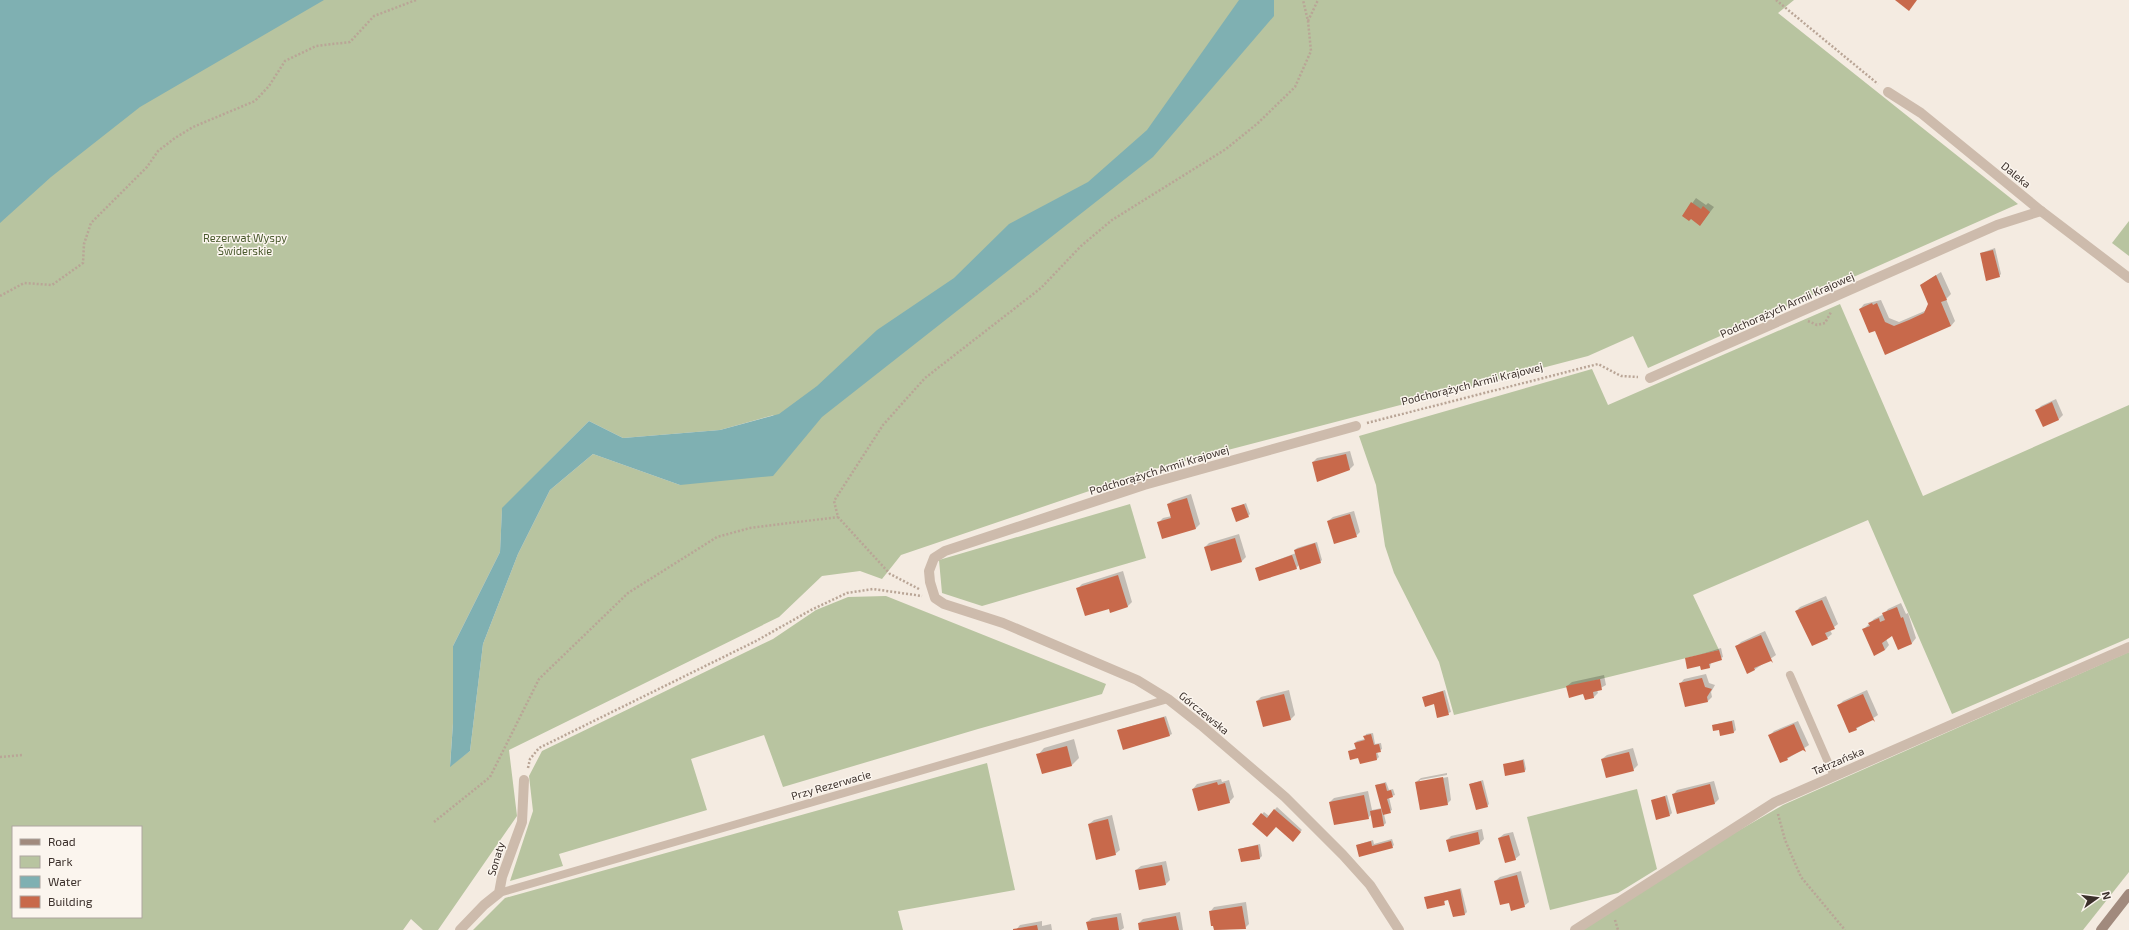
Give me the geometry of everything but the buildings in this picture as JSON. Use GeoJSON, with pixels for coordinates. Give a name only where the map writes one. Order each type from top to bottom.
{"type":"FeatureCollection","features":[{"type":"Feature","properties":{"kind":"main road"},"geometry":{"type":"LineString","coordinates":[[2101,930],[2129,894]]}},
{"type":"Feature","properties":{"kind":"street","name":"Daleka"},"geometry":{"type":"LineString","coordinates":[[1888,92],[1921,113],[2042,211],[2129,278]]}},
{"type":"Feature","properties":{"kind":"street","name":"Podchorążych Armii Krajowej"},"geometry":{"type":"LineString","coordinates":[[1650,378],[1997,225],[2042,211]]}},
{"type":"Feature","properties":{"kind":"street","name":"Podchorążych Armii Krajowej"},"geometry":{"type":"LineString","coordinates":[[935,598],[930,582],[929,571],[934,558],[945,551],[1144,485],[1356,426]]}},
{"type":"Feature","properties":{"kind":"street","name":"Górczewska"},"geometry":{"type":"LineString","coordinates":[[935,598],[944,604],[1003,623],[1130,677],[1152,687],[1168,698],[1286,797],[1370,885],[1399,930]]}},
{"type":"Feature","properties":{"kind":"street","name":"Tatrzańska"},"geometry":{"type":"LineString","coordinates":[[1574,930],[1775,802],[2129,646]]}},
{"type":"Feature","properties":{"kind":"street","name":"Sonaty"},"geometry":{"type":"LineString","coordinates":[[460,930],[484,905],[499,893],[502,877],[522,822],[524,780]]}},
{"type":"Feature","properties":{"kind":"lane"},"geometry":{"type":"LineString","coordinates":[[1790,676],[1834,776]]}},
{"type":"Feature","properties":{"kind":"lane","name":"Przy Rezerwacie"},"geometry":{"type":"LineString","coordinates":[[499,893],[1168,698]]}},
{"type":"Feature","properties":{"kind":"path"},"geometry":{"type":"LineString","coordinates":[[0,296],[24,283],[52,285],[83,263],[84,244],[91,223],[147,168],[158,151],[175,138],[193,127],[255,101],[270,86],[285,61],[316,46],[350,42],[374,16],[416,0]]}},
{"type":"Feature","properties":{"kind":"path"},"geometry":{"type":"LineString","coordinates":[[935,598],[890,574],[838,518],[834,501],[883,425],[925,378],[1041,288],[1082,246],[1112,220],[1226,149],[1258,123],[1295,87],[1311,51],[1308,21],[1303,0]]}},
{"type":"Feature","properties":{"kind":"path"},"geometry":{"type":"LineString","coordinates":[[1308,21],[1318,0]]}},
{"type":"Feature","properties":{"kind":"path"},"geometry":{"type":"LineString","coordinates":[[1776,0],[1888,92]]}},
{"type":"Feature","properties":{"kind":"path","name":"Podchorążych Armii Krajowej"},"geometry":{"type":"LineString","coordinates":[[1356,426],[1598,364],[1621,376],[1650,378]]}},
{"type":"Feature","properties":{"kind":"path"},"geometry":{"type":"LineString","coordinates":[[434,822],[490,777],[539,679],[628,593],[718,537],[750,528],[838,518]]}},
{"type":"Feature","properties":{"kind":"path"},"geometry":{"type":"LineString","coordinates":[[524,780],[530,759],[539,748],[756,641],[831,600],[847,593],[873,589],[935,598]]}},
{"type":"Feature","properties":{"kind":"path"},"geometry":{"type":"LineString","coordinates":[[0,757],[23,755]]}},
{"type":"Feature","properties":{"kind":"path"},"geometry":{"type":"LineString","coordinates":[[1775,802],[1785,840],[1801,877],[1844,930]]}},
{"type":"Feature","properties":{"kind":"green space","name":"Rezerwat Wyspy Świderskie"},"geometry":{"type":"Polygon","coordinates":[[[0,0],[1794,0],[1778,13],[2018,204],[1648,368],[1633,336],[1588,356],[1151,470],[901,555],[882,579],[860,571],[822,576],[779,617],[509,750],[517,816],[438,930],[423,930],[411,919],[403,930],[0,930],[0,0]],[[774,415],[720,430],[623,438],[589,421],[502,509],[500,552],[453,646],[453,723],[450,766],[470,751],[483,644],[518,554],[550,490],[593,454],[680,485],[774,415]]]}},
{"type":"Feature","properties":{"kind":"green space"},"geometry":{"type":"Polygon","coordinates":[[[2129,221],[2129,256],[2112,243],[2129,221]]]}},
{"type":"Feature","properties":{"kind":"green space"},"geometry":{"type":"Polygon","coordinates":[[[1840,304],[1923,496],[2129,405],[2129,638],[1952,714],[1868,520],[1693,595],[1719,650],[1454,715],[1439,662],[1394,573],[1385,546],[1376,485],[1359,436],[1592,369],[1608,405],[1840,304]]]}},
{"type":"Feature","properties":{"kind":"green space"},"geometry":{"type":"Polygon","coordinates":[[[1130,504],[1146,558],[982,606],[942,593],[939,560],[1130,504]]]}},
{"type":"Feature","properties":{"kind":"green space"},"geometry":{"type":"Polygon","coordinates":[[[886,596],[1106,684],[1102,694],[783,787],[764,735],[691,759],[707,810],[559,854],[563,866],[510,881],[533,811],[529,776],[542,751],[773,639],[816,610],[848,597],[886,596]]]}},
{"type":"Feature","properties":{"kind":"green space"},"geometry":{"type":"Polygon","coordinates":[[[2129,652],[2129,872],[2083,930],[1580,930],[1717,843],[1783,805],[2129,652]]]}},
{"type":"Feature","properties":{"kind":"green space"},"geometry":{"type":"Polygon","coordinates":[[[987,763],[1015,890],[898,911],[903,930],[473,930],[505,898],[987,763]]]}},
{"type":"Feature","properties":{"kind":"green space"},"geometry":{"type":"Polygon","coordinates":[[[1637,789],[1657,869],[1618,893],[1550,910],[1527,817],[1637,789]]]}},
{"type":"Feature","properties":{"kind":"water"},"geometry":{"type":"Polygon","coordinates":[[[0,0],[324,0],[140,107],[51,177],[0,223],[0,0]]]}},
{"type":"Feature","properties":{"kind":"water"},"geometry":{"type":"Polygon","coordinates":[[[1239,0],[1274,0],[1274,16],[1153,157],[822,417],[773,476],[680,485],[593,454],[550,490],[518,554],[483,644],[470,751],[450,767],[453,723],[453,646],[500,552],[502,508],[589,421],[623,438],[720,430],[779,414],[817,386],[877,330],[954,278],[1009,224],[1088,182],[1147,130],[1239,0]]]}}]}
